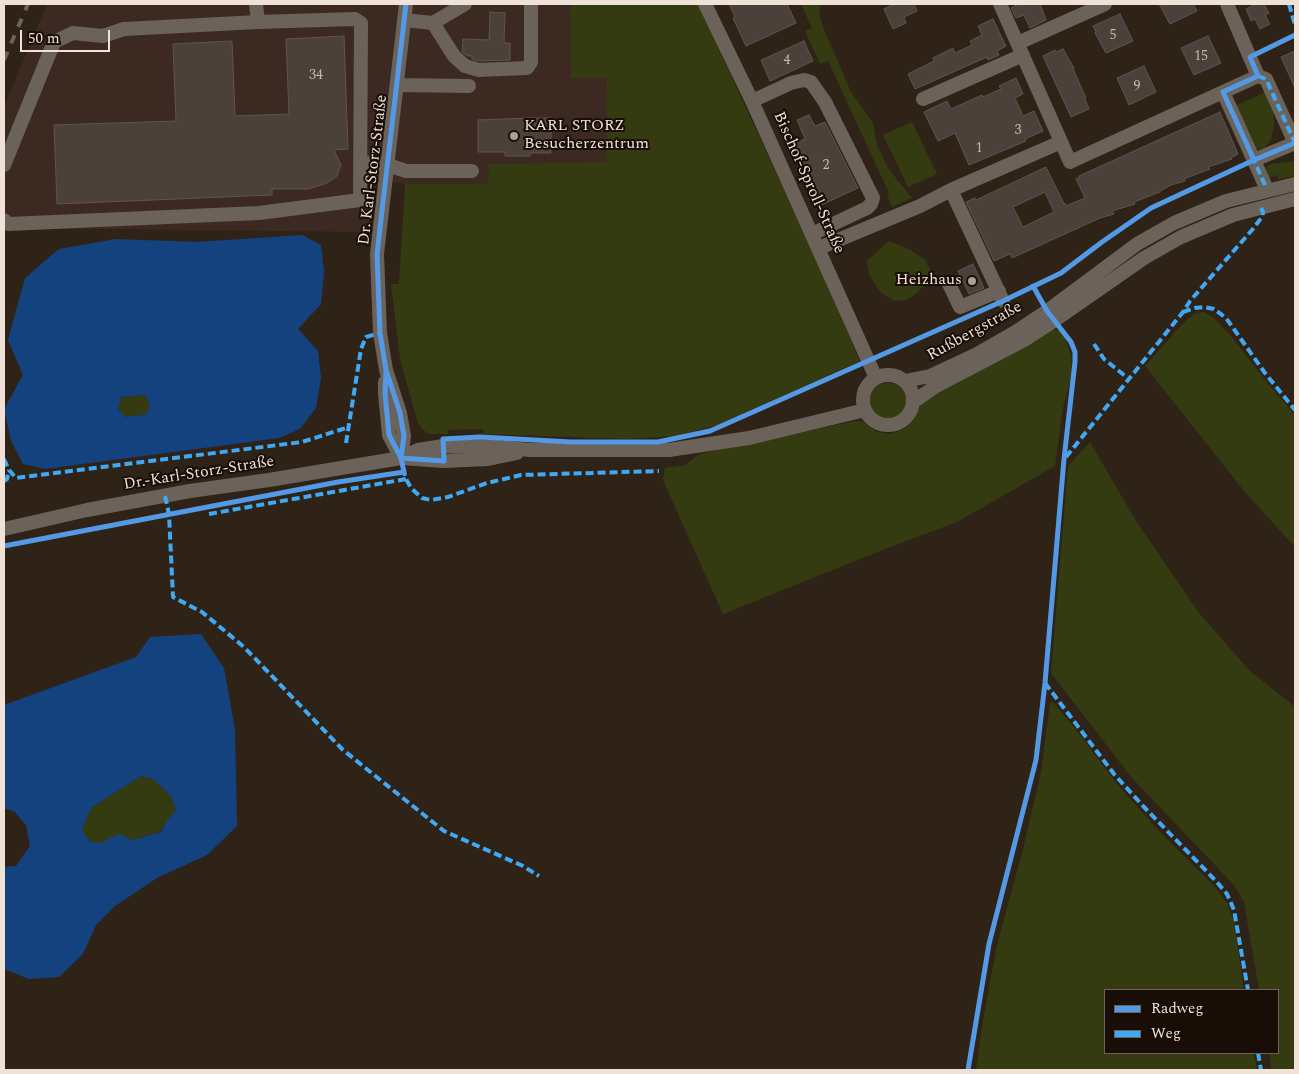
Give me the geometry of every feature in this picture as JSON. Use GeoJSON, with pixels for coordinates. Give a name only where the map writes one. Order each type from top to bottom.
{"type":"FeatureCollection","features":[{"type":"Feature","properties":{"kind":"street"},"geometry":{"type":"LineString","coordinates":[[256,4],[258,22]]}},
{"type":"Feature","properties":{"kind":"street","name":"Dr. Karl-Storz-Straße"},"geometry":{"type":"LineString","coordinates":[[401,458],[404,436],[400,414],[386,370],[380,333],[377,254],[406,4]]}},
{"type":"Feature","properties":{"kind":"street"},"geometry":{"type":"LineString","coordinates":[[404,20],[433,23],[465,4]]}},
{"type":"Feature","properties":{"kind":"street"},"geometry":{"type":"LineString","coordinates":[[433,23],[454,56],[465,66],[479,70],[527,68],[530,62],[531,4]]}},
{"type":"Feature","properties":{"kind":"street","name":"Bischof-Sproll-Straße"},"geometry":{"type":"LineString","coordinates":[[705,4],[752,101],[876,378]]}},
{"type":"Feature","properties":{"kind":"street"},"geometry":{"type":"LineString","coordinates":[[1000,4],[1070,162],[1258,76],[1266,79],[1295,143],[1254,160]]}},
{"type":"Feature","properties":{"kind":"street"},"geometry":{"type":"LineString","coordinates":[[923,100],[1105,4]]}},
{"type":"Feature","properties":{"kind":"street"},"geometry":{"type":"LineString","coordinates":[[1228,4],[1258,76]]}},
{"type":"Feature","properties":{"kind":"street"},"geometry":{"type":"LineString","coordinates":[[4,165],[54,42],[73,33],[103,36],[124,29],[258,22],[355,19],[361,23],[360,200],[259,213],[8,224],[4,220]]}},
{"type":"Feature","properties":{"kind":"street"},"geometry":{"type":"LineString","coordinates":[[752,101],[791,83],[804,80],[811,82],[825,102],[873,198],[867,208],[812,234]]}},
{"type":"Feature","properties":{"kind":"street","name":"Dr. Karl-Storz-Straße"},"geometry":{"type":"LineString","coordinates":[[397,85],[469,86]]}},
{"type":"Feature","properties":{"kind":"street"},"geometry":{"type":"LineString","coordinates":[[1223,92],[1265,185]]}},
{"type":"Feature","properties":{"kind":"street"},"geometry":{"type":"LineString","coordinates":[[819,248],[920,206],[951,190],[1061,142]]}},
{"type":"Feature","properties":{"kind":"street"},"geometry":{"type":"LineString","coordinates":[[360,162],[388,165],[406,171],[472,171]]}},
{"type":"Feature","properties":{"kind":"street","name":"Rußbergstraße"},"geometry":{"type":"LineString","coordinates":[[905,381],[930,376],[977,354],[1048,311],[1137,244],[1174,223],[1226,201],[1295,184]]}},
{"type":"Feature","properties":{"kind":"street"},"geometry":{"type":"LineString","coordinates":[[949,284],[960,307],[1001,296],[951,190]]}},
{"type":"Feature","properties":{"kind":"street","name":"Rußbergstraße"},"geometry":{"type":"LineString","coordinates":[[913,402],[936,386],[1024,340],[1144,258],[1181,237],[1232,216],[1295,198]]}},
{"type":"Feature","properties":{"kind":"street"},"geometry":{"type":"LineString","coordinates":[[884,375],[891,375],[905,381],[912,394],[913,402],[907,415],[896,423],[881,424],[875,421],[865,410],[867,386],[876,378],[884,375]]}},
{"type":"Feature","properties":{"kind":"street"},"geometry":{"type":"LineString","coordinates":[[401,458],[418,450],[443,446],[530,450],[669,450],[749,438],[865,410]]}},
{"type":"Feature","properties":{"kind":"street","name":"Dr.-Karl-Storz-Straße"},"geometry":{"type":"LineString","coordinates":[[4,529],[87,510],[190,491],[401,458]]}},
{"type":"Feature","properties":{"kind":"shaded area"},"geometry":{"type":"Polygon","coordinates":[[[47,4],[570,4],[571,78],[607,78],[606,163],[489,164],[489,184],[405,184],[374,179],[367,232],[4,228],[4,107],[47,4]]]}},
{"type":"Feature","properties":{"kind":"green space"},"geometry":{"type":"Polygon","coordinates":[[[570,4],[698,4],[812,251],[860,361],[717,425],[676,436],[628,439],[484,434],[483,429],[448,430],[448,434],[429,434],[422,429],[417,420],[400,359],[391,284],[399,284],[405,184],[488,184],[489,164],[606,162],[607,78],[571,78],[570,4]]]}},
{"type":"Feature","properties":{"kind":"green space"},"geometry":{"type":"Polygon","coordinates":[[[801,4],[819,4],[821,6],[819,13],[823,27],[851,92],[873,123],[877,145],[888,168],[912,198],[892,207],[887,197],[889,193],[828,61],[820,64],[805,31],[812,28],[801,4]]]}},
{"type":"Feature","properties":{"kind":"green space"},"geometry":{"type":"Polygon","coordinates":[[[1268,91],[1274,124],[1271,140],[1264,148],[1257,149],[1253,147],[1235,106],[1268,91]]]}},
{"type":"Feature","properties":{"kind":"green space"},"geometry":{"type":"Polygon","coordinates":[[[912,122],[937,174],[908,187],[883,135],[912,122]]]}},
{"type":"Feature","properties":{"kind":"green space"},"geometry":{"type":"Polygon","coordinates":[[[1295,161],[1295,176],[1278,179],[1278,175],[1266,178],[1266,168],[1270,164],[1295,161]]]}},
{"type":"Feature","properties":{"kind":"green space"},"geometry":{"type":"Polygon","coordinates":[[[889,241],[911,250],[925,260],[930,269],[927,282],[907,300],[894,301],[880,292],[869,274],[867,261],[889,241]]]}},
{"type":"Feature","properties":{"kind":"green space"},"geometry":{"type":"Polygon","coordinates":[[[1204,312],[1214,318],[1230,335],[1295,415],[1295,547],[1245,492],[1145,366],[1186,320],[1196,313],[1204,312]]]}},
{"type":"Feature","properties":{"kind":"green space"},"geometry":{"type":"Polygon","coordinates":[[[1049,330],[1058,330],[1064,335],[1071,355],[1072,373],[1063,408],[1055,466],[957,522],[723,614],[663,480],[665,468],[685,465],[699,454],[855,421],[863,422],[877,432],[891,434],[904,429],[913,421],[922,402],[929,395],[1049,330]]]}},
{"type":"Feature","properties":{"kind":"green space"},"geometry":{"type":"Polygon","coordinates":[[[888,383],[895,384],[901,388],[905,394],[905,408],[901,414],[895,418],[888,419],[881,418],[875,414],[871,408],[870,401],[871,394],[875,388],[881,384],[888,383]]]}},
{"type":"Feature","properties":{"kind":"green space"},"geometry":{"type":"Polygon","coordinates":[[[145,395],[150,405],[147,414],[124,417],[118,409],[121,397],[145,395]]]}},
{"type":"Feature","properties":{"kind":"green space"},"geometry":{"type":"Polygon","coordinates":[[[1090,442],[1136,521],[1199,613],[1249,670],[1295,707],[1295,1070],[1271,1070],[1270,1054],[1279,1054],[1279,989],[1259,989],[1244,902],[1234,885],[1132,778],[1051,673],[1068,466],[1090,442]]]}},
{"type":"Feature","properties":{"kind":"green space"},"geometry":{"type":"Polygon","coordinates":[[[1053,702],[1117,784],[1159,831],[1216,888],[1227,903],[1234,921],[1244,989],[1104,989],[1104,1054],[1254,1054],[1257,1070],[976,1070],[997,945],[1023,849],[1041,772],[1050,703],[1053,702]]]}},
{"type":"Feature","properties":{"kind":"green space"},"geometry":{"type":"Polygon","coordinates":[[[141,776],[153,779],[171,796],[176,811],[167,820],[160,832],[132,840],[109,838],[102,843],[90,842],[82,830],[91,808],[141,776]]]}},
{"type":"Feature","properties":{"kind":"water"},"geometry":{"type":"Polygon","coordinates":[[[302,235],[321,245],[324,272],[321,304],[298,329],[318,351],[321,378],[316,408],[300,429],[279,438],[45,469],[23,464],[11,441],[4,409],[23,375],[8,340],[25,278],[59,249],[116,239],[196,242],[302,235]],[[145,395],[121,397],[118,409],[125,417],[147,414],[150,405],[145,395]]]}},
{"type":"Feature","properties":{"kind":"water"},"geometry":{"type":"Polygon","coordinates":[[[201,634],[224,668],[235,730],[237,826],[207,855],[157,878],[115,906],[96,925],[83,954],[59,977],[29,979],[4,969],[4,867],[16,866],[30,846],[26,825],[15,812],[4,808],[4,705],[136,657],[150,637],[201,634]],[[141,776],[91,808],[82,830],[90,842],[102,843],[120,834],[132,840],[161,832],[167,820],[176,811],[171,796],[153,779],[141,776]]]}},
{"type":"Feature","properties":{"kind":"building"},"geometry":{"type":"Polygon","coordinates":[[[729,4],[787,4],[796,23],[746,46],[733,18],[735,17],[729,4]]]}},
{"type":"Feature","properties":{"kind":"building"},"geometry":{"type":"Polygon","coordinates":[[[894,4],[914,4],[917,11],[904,17],[906,23],[893,29],[884,9],[894,4]]]}},
{"type":"Feature","properties":{"kind":"building"},"geometry":{"type":"Polygon","coordinates":[[[1019,4],[1040,4],[1046,20],[1030,28],[1024,15],[1016,18],[1011,8],[1019,4]]]}},
{"type":"Feature","properties":{"kind":"building"},"geometry":{"type":"Polygon","coordinates":[[[1159,4],[1193,4],[1197,11],[1170,24],[1159,4]]]}},
{"type":"Feature","properties":{"kind":"building"},"geometry":{"type":"Polygon","coordinates":[[[1256,4],[1264,4],[1269,13],[1265,15],[1270,24],[1260,29],[1255,19],[1251,21],[1246,9],[1256,4]]]}},
{"type":"Feature","properties":{"kind":"building"},"geometry":{"type":"Polygon","coordinates":[[[490,12],[505,13],[504,43],[510,43],[510,60],[479,61],[472,59],[472,56],[467,56],[462,52],[463,39],[489,40],[490,12]]]}},
{"type":"Feature","properties":{"kind":"building"},"geometry":{"type":"Polygon","coordinates":[[[1120,14],[1133,41],[1106,53],[1093,26],[1120,14]]]}},
{"type":"Feature","properties":{"kind":"building"},"geometry":{"type":"Polygon","coordinates":[[[993,19],[1006,46],[997,51],[999,55],[988,60],[987,57],[915,89],[908,74],[934,61],[933,58],[953,48],[955,53],[972,45],[970,41],[982,35],[978,26],[993,19]]]}},
{"type":"Feature","properties":{"kind":"building"},"geometry":{"type":"Polygon","coordinates":[[[344,36],[348,149],[334,150],[341,165],[337,176],[327,183],[308,189],[272,189],[272,195],[57,204],[54,125],[176,121],[173,44],[232,41],[235,116],[289,114],[286,39],[344,36]]]}},
{"type":"Feature","properties":{"kind":"building"},"geometry":{"type":"Polygon","coordinates":[[[1208,36],[1221,63],[1194,75],[1181,48],[1208,36]]]}},
{"type":"Feature","properties":{"kind":"building"},"geometry":{"type":"Polygon","coordinates":[[[804,41],[813,61],[770,81],[761,60],[804,41]]]}},
{"type":"Feature","properties":{"kind":"building"},"geometry":{"type":"Polygon","coordinates":[[[1063,49],[1074,68],[1089,109],[1071,117],[1043,56],[1055,50],[1056,52],[1063,49]]]}},
{"type":"Feature","properties":{"kind":"building"},"geometry":{"type":"Polygon","coordinates":[[[1295,51],[1295,88],[1281,57],[1295,51]]]}},
{"type":"Feature","properties":{"kind":"building"},"geometry":{"type":"Polygon","coordinates":[[[1144,66],[1156,92],[1129,105],[1117,78],[1144,66]]]}},
{"type":"Feature","properties":{"kind":"building"},"geometry":{"type":"Polygon","coordinates":[[[1016,78],[1023,94],[1015,98],[1023,116],[1034,111],[1043,131],[1025,139],[1026,141],[969,165],[955,133],[938,141],[924,112],[947,101],[951,109],[1001,89],[999,86],[1016,78]]]}},
{"type":"Feature","properties":{"kind":"building"},"geometry":{"type":"Polygon","coordinates":[[[1220,112],[1238,154],[1232,159],[1208,167],[1210,169],[1184,179],[1185,181],[1171,185],[1160,192],[1134,202],[1135,204],[1112,211],[1114,214],[1100,218],[1012,258],[1010,254],[994,261],[966,202],[975,198],[976,200],[1046,167],[1066,206],[1085,198],[1076,179],[1220,112]],[[1045,192],[1013,207],[1023,227],[1054,212],[1045,192]]]}},
{"type":"Feature","properties":{"kind":"building"},"geometry":{"type":"Polygon","coordinates":[[[809,115],[815,126],[825,122],[858,188],[819,206],[791,145],[805,139],[797,120],[809,115]]]}},
{"type":"Feature","properties":{"kind":"building","name":"KARL STORZ Besucherzentrum"},"geometry":{"type":"Polygon","coordinates":[[[551,118],[551,153],[530,153],[530,156],[505,156],[505,152],[478,152],[478,120],[551,118]]]}},
{"type":"Feature","properties":{"kind":"building","name":"Heizhaus"},"geometry":{"type":"Polygon","coordinates":[[[973,264],[984,288],[969,294],[958,271],[973,264]]]}},
{"type":"Feature","properties":{"kind":"railway"},"geometry":{"type":"LineString","coordinates":[[4,60],[28,4]]}},
{"type":"Feature","properties":{"kind":"marked path"},"geometry":{"type":"LineString","coordinates":[[1289,4],[1295,25]]}},
{"type":"Feature","properties":{"kind":"marked path"},"geometry":{"type":"LineString","coordinates":[[1258,76],[1266,79],[1295,143]]}},
{"type":"Feature","properties":{"kind":"marked path"},"geometry":{"type":"LineString","coordinates":[[1252,156],[1265,185]]}},
{"type":"Feature","properties":{"kind":"marked path"},"geometry":{"type":"LineString","coordinates":[[1066,457],[1190,301],[1252,230],[1262,217],[1263,212],[1261,208]]}},
{"type":"Feature","properties":{"kind":"marked path"},"geometry":{"type":"LineString","coordinates":[[1183,312],[1204,307],[1214,309],[1226,318],[1265,373],[1295,410]]}},
{"type":"Feature","properties":{"kind":"marked path"},"geometry":{"type":"LineString","coordinates":[[346,443],[361,349],[366,337],[380,333]]}},
{"type":"Feature","properties":{"kind":"marked path"},"geometry":{"type":"LineString","coordinates":[[1094,344],[1104,359],[1129,379]]}},
{"type":"Feature","properties":{"kind":"marked path"},"geometry":{"type":"LineString","coordinates":[[4,459],[9,470],[16,478],[302,442],[349,427]]}},
{"type":"Feature","properties":{"kind":"marked path"},"geometry":{"type":"LineString","coordinates":[[403,468],[411,488],[422,498],[431,500],[448,497],[487,483],[521,475],[659,471]]}},
{"type":"Feature","properties":{"kind":"marked path"},"geometry":{"type":"LineString","coordinates":[[4,481],[7,479],[9,470]]}},
{"type":"Feature","properties":{"kind":"marked path"},"geometry":{"type":"LineString","coordinates":[[209,514],[406,479]]}},
{"type":"Feature","properties":{"kind":"marked path"},"geometry":{"type":"LineString","coordinates":[[165,496],[169,514],[173,597],[202,612],[244,647],[343,750],[444,831],[523,866],[539,876]]}},
{"type":"Feature","properties":{"kind":"marked path"},"geometry":{"type":"LineString","coordinates":[[1045,683],[1114,774],[1227,894],[1234,910],[1248,989]]}},
{"type":"Feature","properties":{"kind":"marked path"},"geometry":{"type":"LineString","coordinates":[[1258,1054],[1261,1070]]}},
{"type":"Feature","properties":{"kind":"cycle path"},"geometry":{"type":"LineString","coordinates":[[401,458],[404,436],[400,413],[386,370],[380,333],[377,254],[406,4]]}},
{"type":"Feature","properties":{"kind":"cycle path"},"geometry":{"type":"LineString","coordinates":[[1254,160],[1223,92],[1258,76],[1250,57],[1295,35]]}},
{"type":"Feature","properties":{"kind":"cycle path"},"geometry":{"type":"LineString","coordinates":[[401,458],[444,461],[443,439],[480,437],[571,442],[658,442],[710,431],[1003,301],[1061,273],[1151,208],[1295,143]]}},
{"type":"Feature","properties":{"kind":"cycle path"},"geometry":{"type":"LineString","coordinates":[[968,1070],[989,944],[1036,760],[1075,362],[1075,352],[1071,342],[1047,311],[1033,286]]}},
{"type":"Feature","properties":{"kind":"cycle path"},"geometry":{"type":"LineString","coordinates":[[4,546],[338,482],[404,472],[401,458],[389,435],[385,393],[386,370]]}},
{"type":"Feature","properties":{"kind":"place","name":"KARL STORZ Besucherzentrum"},"geometry":{"type":"Point","coordinates":[514,136]}},
{"type":"Feature","properties":{"kind":"place","name":"Heizhaus"},"geometry":{"type":"Point","coordinates":[972,281]}}]}
